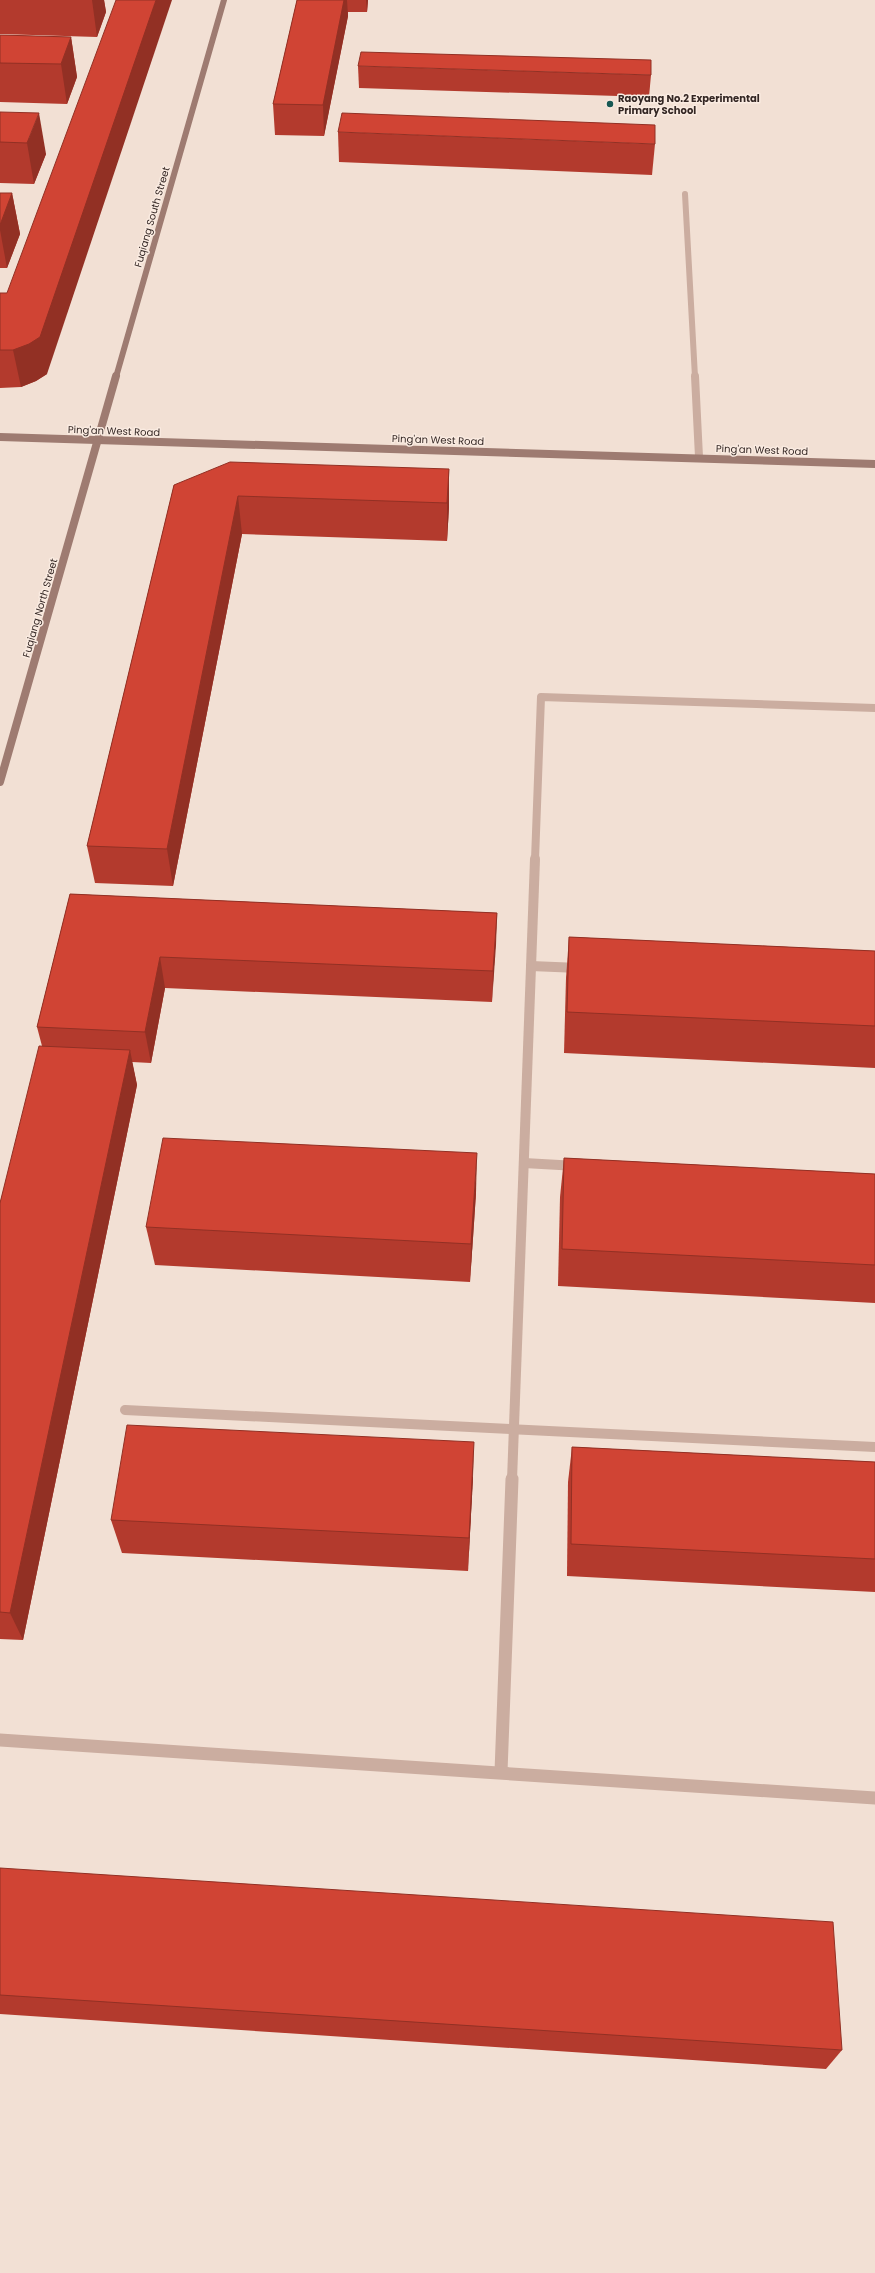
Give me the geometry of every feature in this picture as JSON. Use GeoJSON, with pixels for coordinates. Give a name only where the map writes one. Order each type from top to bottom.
{"type":"FeatureCollection","features":[{"type":"Feature","properties":{"kind":"street","name":"Fuqiang South Street"},"geometry":{"type":"LineString","coordinates":[[98,440],[224,0]]}},
{"type":"Feature","properties":{"kind":"street"},"geometry":{"type":"LineString","coordinates":[[685,194],[699,458]]}},
{"type":"Feature","properties":{"kind":"street","name":"Ping'an West Road"},"geometry":{"type":"LineString","coordinates":[[0,437],[875,464]]}},
{"type":"Feature","properties":{"kind":"street","name":"Fuqiang North Street"},"geometry":{"type":"LineString","coordinates":[[0,782],[98,440]]}},
{"type":"Feature","properties":{"kind":"street"},"geometry":{"type":"LineString","coordinates":[[501,1772],[540,697],[875,708]]}},
{"type":"Feature","properties":{"kind":"street"},"geometry":{"type":"LineString","coordinates":[[531,966],[585,969]]}},
{"type":"Feature","properties":{"kind":"street"},"geometry":{"type":"LineString","coordinates":[[524,1163],[587,1166]]}},
{"type":"Feature","properties":{"kind":"street"},"geometry":{"type":"LineString","coordinates":[[126,1410],[875,1447]]}},
{"type":"Feature","properties":{"kind":"street"},"geometry":{"type":"LineString","coordinates":[[0,1740],[501,1772],[875,1798]]}},
{"type":"Feature","properties":{"kind":"building"},"geometry":{"type":"Polygon","coordinates":[[[116,0],[156,0],[40,337],[29,344],[13,350],[0,350],[0,293],[7,293],[116,0]]]}},
{"type":"Feature","properties":{"kind":"building"},"geometry":{"type":"Polygon","coordinates":[[[297,0],[344,0],[323,105],[273,104],[297,0]]]}},
{"type":"Feature","properties":{"kind":"building"},"geometry":{"type":"Polygon","coordinates":[[[0,35],[71,37],[61,64],[0,63],[0,35]]]}},
{"type":"Feature","properties":{"kind":"building"},"geometry":{"type":"Polygon","coordinates":[[[361,52],[651,60],[651,75],[358,66],[361,52]]]}},
{"type":"Feature","properties":{"kind":"building"},"geometry":{"type":"Polygon","coordinates":[[[0,112],[39,113],[27,143],[0,142],[0,112]]]}},
{"type":"Feature","properties":{"kind":"building"},"geometry":{"type":"Polygon","coordinates":[[[342,113],[655,125],[655,144],[338,132],[342,113]]]}},
{"type":"Feature","properties":{"kind":"building"},"geometry":{"type":"Polygon","coordinates":[[[0,193],[12,193],[0,225],[0,193]]]}},
{"type":"Feature","properties":{"kind":"building"},"geometry":{"type":"Polygon","coordinates":[[[230,462],[449,469],[447,503],[238,496],[167,849],[87,846],[174,485],[230,462]]]}},
{"type":"Feature","properties":{"kind":"building"},"geometry":{"type":"Polygon","coordinates":[[[70,894],[497,913],[493,971],[160,957],[145,1032],[37,1027],[70,894]]]}},
{"type":"Feature","properties":{"kind":"building"},"geometry":{"type":"Polygon","coordinates":[[[569,937],[875,951],[875,1026],[567,1012],[569,937]]]}},
{"type":"Feature","properties":{"kind":"building"},"geometry":{"type":"Polygon","coordinates":[[[39,1046],[130,1050],[10,1613],[0,1612],[0,1203],[39,1046]]]}},
{"type":"Feature","properties":{"kind":"building"},"geometry":{"type":"Polygon","coordinates":[[[163,1138],[477,1153],[471,1244],[146,1227],[163,1138]]]}},
{"type":"Feature","properties":{"kind":"building"},"geometry":{"type":"Polygon","coordinates":[[[564,1158],[875,1174],[875,1265],[562,1249],[564,1158]]]}},
{"type":"Feature","properties":{"kind":"building"},"geometry":{"type":"Polygon","coordinates":[[[127,1425],[474,1442],[469,1538],[111,1520],[127,1425]]]}},
{"type":"Feature","properties":{"kind":"building"},"geometry":{"type":"Polygon","coordinates":[[[572,1447],[875,1462],[875,1559],[571,1544],[572,1447]]]}},
{"type":"Feature","properties":{"kind":"building"},"geometry":{"type":"Polygon","coordinates":[[[0,1868],[833,1922],[842,2050],[0,1995],[0,1868]]]}},
{"type":"Feature","properties":{"kind":"place","name":"Raoyang No.2 Experimental Primary School"},"geometry":{"type":"Point","coordinates":[610,104]}}]}
